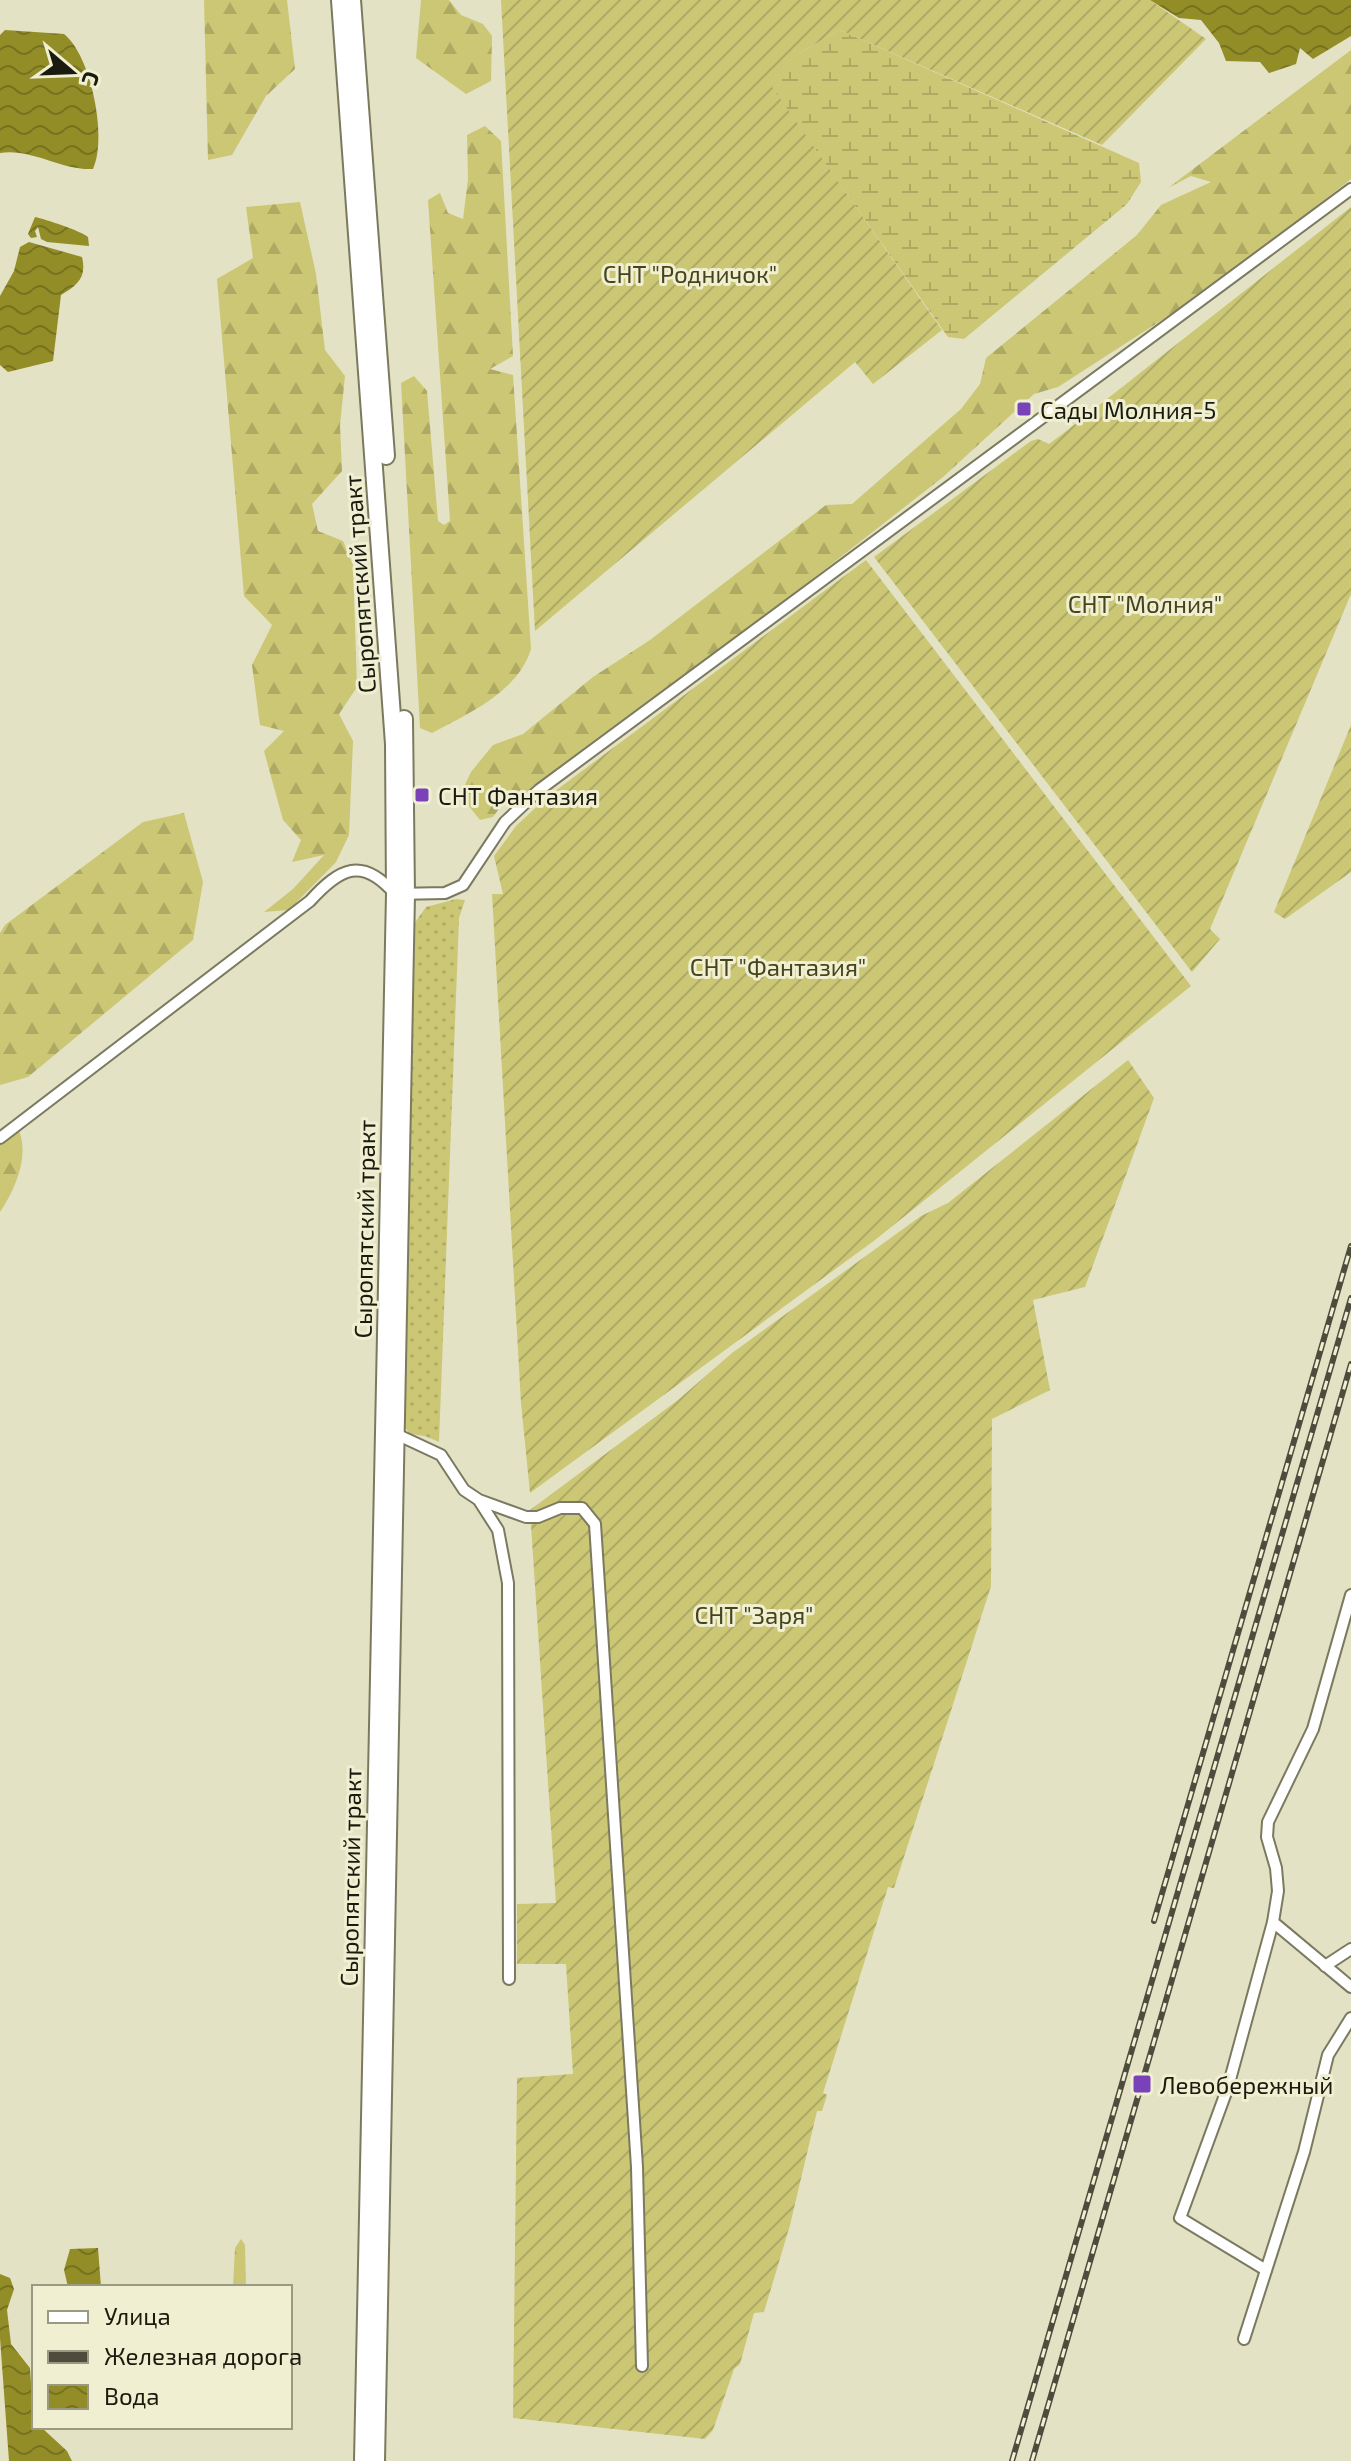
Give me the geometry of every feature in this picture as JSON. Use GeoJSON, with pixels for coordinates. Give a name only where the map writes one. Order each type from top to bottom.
{"type":"FeatureCollection","features":[{"type":"Feature","properties":{"kind":"main road","name":"Сыропятский тракт"},"geometry":{"type":"LineString","coordinates":[[340,0],[394,744],[401,894],[396,1434],[376,2461]]}},
{"type":"Feature","properties":{"kind":"main road","name":"Сыропятский тракт"},"geometry":{"type":"LineString","coordinates":[[352,0],[405,742],[363,2461]]}},
{"type":"Feature","properties":{"kind":"street"},"geometry":{"type":"LineString","coordinates":[[0,1138],[310,901],[341,872],[357,871],[379,876],[401,894],[445,893],[463,885],[505,822],[539,790],[1351,189]]}},
{"type":"Feature","properties":{"kind":"street"},"geometry":{"type":"LineString","coordinates":[[396,1434],[441,1455],[464,1490],[479,1500],[526,1517],[538,1517],[560,1508],[582,1508],[595,1524],[634,2124],[642,2366]]}},
{"type":"Feature","properties":{"kind":"street"},"geometry":{"type":"LineString","coordinates":[[479,1500],[498,1530],[509,1596],[509,1979]]}},
{"type":"Feature","properties":{"kind":"street"},"geometry":{"type":"LineString","coordinates":[[1266,2270],[1180,2218],[1228,2087],[1273,1922],[1278,1891],[1276,1868],[1267,1837],[1268,1822],[1305,1750],[1351,1595]]}},
{"type":"Feature","properties":{"kind":"street"},"geometry":{"type":"LineString","coordinates":[[1273,1922],[1351,1987]]}},
{"type":"Feature","properties":{"kind":"street"},"geometry":{"type":"LineString","coordinates":[[1325,1966],[1351,1949]]}},
{"type":"Feature","properties":{"kind":"street"},"geometry":{"type":"LineString","coordinates":[[1244,2339],[1304,2152],[1328,2055],[1351,2018]]}},
{"type":"Feature","properties":{"kind":"green space"},"geometry":{"type":"Polygon","coordinates":[[[204,0],[287,0],[295,69],[266,96],[232,155],[208,160],[204,0]]]}},
{"type":"Feature","properties":{"kind":"green space"},"geometry":{"type":"Polygon","coordinates":[[[421,0],[449,0],[461,15],[483,24],[492,36],[491,81],[466,94],[416,58],[421,0]]]}},
{"type":"Feature","properties":{"kind":"green space","name":"СНТ \"Родничок\""},"geometry":{"type":"Polygon","coordinates":[[[501,0],[1150,0],[1206,39],[1102,145],[840,30],[801,52],[772,87],[942,330],[873,384],[855,362],[535,631],[501,0]]]}},
{"type":"Feature","properties":{"kind":"green space"},"geometry":{"type":"Polygon","coordinates":[[[840,30],[1139,163],[1141,182],[1127,204],[964,339],[948,337],[771,87],[801,52],[840,30]]]}},
{"type":"Feature","properties":{"kind":"green space"},"geometry":{"type":"Polygon","coordinates":[[[1351,50],[1351,179],[1210,289],[1058,387],[1034,394],[943,477],[787,599],[518,800],[504,802],[493,817],[480,820],[460,795],[471,772],[493,745],[523,734],[593,677],[650,640],[826,505],[852,504],[961,409],[980,384],[986,358],[1137,235],[1161,205],[1211,182],[1191,176],[1168,188],[1351,50]]]}},
{"type":"Feature","properties":{"kind":"green space"},"geometry":{"type":"Polygon","coordinates":[[[485,126],[501,141],[513,356],[490,369],[513,375],[531,649],[525,664],[504,689],[476,709],[432,733],[420,728],[401,383],[414,376],[427,391],[438,521],[444,525],[450,521],[428,200],[440,193],[448,213],[463,219],[468,179],[467,135],[485,126]]]}},
{"type":"Feature","properties":{"kind":"green space"},"geometry":{"type":"Polygon","coordinates":[[[300,202],[316,274],[325,350],[345,376],[340,425],[342,471],[312,504],[318,531],[343,541],[353,565],[357,687],[339,714],[353,741],[349,835],[336,862],[289,910],[264,912],[293,889],[324,855],[292,862],[301,840],[283,820],[264,751],[284,731],[260,725],[252,665],[272,625],[244,596],[217,279],[253,258],[246,207],[300,202]]]}},
{"type":"Feature","properties":{"kind":"green space","name":"СНТ \"Молния\""},"geometry":{"type":"Polygon","coordinates":[[[1351,207],[1351,594],[1210,929],[1220,939],[1192,972],[874,557],[1031,441],[1038,439],[1049,444],[1351,207]]]}},
{"type":"Feature","properties":{"kind":"green space","name":"СНТ \"Фантазия\""},"geometry":{"type":"Polygon","coordinates":[[[866,560],[1191,986],[875,1240],[530,1493],[521,1403],[492,894],[503,894],[494,856],[516,826],[547,797],[866,560]]]}},
{"type":"Feature","properties":{"kind":"green space"},"geometry":{"type":"Polygon","coordinates":[[[1351,725],[1351,872],[1285,919],[1274,912],[1351,725]]]}},
{"type":"Feature","properties":{"kind":"green space"},"geometry":{"type":"Polygon","coordinates":[[[184,813],[203,882],[193,940],[28,1077],[0,1085],[0,933],[5,925],[143,822],[184,813]]]}},
{"type":"Feature","properties":{"kind":"green space"},"geometry":{"type":"Polygon","coordinates":[[[456,899],[465,900],[459,918],[439,1442],[410,1434],[404,1426],[414,924],[426,907],[456,899]]]}},
{"type":"Feature","properties":{"kind":"green space","name":"СНТ \"Заря\""},"geometry":{"type":"Polygon","coordinates":[[[1128,1060],[1154,1098],[1085,1287],[1033,1300],[1050,1390],[992,1419],[991,1586],[894,1888],[888,1887],[823,2093],[827,2095],[822,2111],[817,2111],[790,2225],[764,2312],[754,2313],[740,2364],[734,2369],[713,2430],[705,2439],[513,2418],[517,2078],[573,2074],[566,1964],[517,1964],[517,1904],[556,1903],[530,1510],[678,1400],[732,1353],[921,1216],[948,1203],[1128,1060]]]}},
{"type":"Feature","properties":{"kind":"green space"},"geometry":{"type":"Polygon","coordinates":[[[17,1126],[22,1147],[20,1170],[0,1212],[0,1139],[17,1126]]]}},
{"type":"Feature","properties":{"kind":"green space"},"geometry":{"type":"Polygon","coordinates":[[[241,2239],[245,2245],[246,2285],[233,2285],[235,2248],[241,2239]]]}},
{"type":"Feature","properties":{"kind":"water"},"geometry":{"type":"Polygon","coordinates":[[[1150,0],[1351,0],[1351,36],[1313,59],[1300,48],[1296,64],[1269,73],[1260,62],[1226,61],[1219,43],[1201,20],[1179,18],[1150,0]]]}},
{"type":"Feature","properties":{"kind":"water"},"geometry":{"type":"Polygon","coordinates":[[[5,30],[64,34],[74,45],[89,78],[98,119],[99,138],[93,169],[70,167],[24,154],[0,153],[0,35],[5,30]]]}},
{"type":"Feature","properties":{"kind":"water"},"geometry":{"type":"Polygon","coordinates":[[[35,217],[84,234],[88,237],[89,246],[47,242],[41,239],[38,227],[35,231],[37,237],[31,238],[28,234],[35,217]]]}},
{"type":"Feature","properties":{"kind":"water"},"geometry":{"type":"Polygon","coordinates":[[[29,242],[82,257],[83,270],[76,284],[61,295],[53,361],[8,372],[0,365],[0,296],[14,271],[20,247],[29,242]]]}},
{"type":"Feature","properties":{"kind":"water"},"geometry":{"type":"Polygon","coordinates":[[[98,2248],[101,2285],[68,2285],[64,2270],[70,2249],[98,2248]]]}},
{"type":"Feature","properties":{"kind":"water"},"geometry":{"type":"Polygon","coordinates":[[[0,2274],[10,2278],[14,2289],[7,2310],[11,2344],[30,2368],[32,2429],[43,2429],[67,2451],[72,2461],[9,2461],[0,2338],[0,2274]]]}},
{"type":"Feature","properties":{"kind":"railway"},"geometry":{"type":"LineString","coordinates":[[1154,1921],[1351,1246]]}},
{"type":"Feature","properties":{"kind":"railway"},"geometry":{"type":"LineString","coordinates":[[1012,2461],[1351,1298]]}},
{"type":"Feature","properties":{"kind":"railway"},"geometry":{"type":"LineString","coordinates":[[1032,2461],[1351,1364]]}},
{"type":"Feature","properties":{"kind":"place","name":"Сады Молния-5"},"geometry":{"type":"Point","coordinates":[1024,409]}},
{"type":"Feature","properties":{"kind":"place","name":"СНТ Фантазия"},"geometry":{"type":"Point","coordinates":[422,795]}},
{"type":"Feature","properties":{"kind":"place","name":"Левобережный"},"geometry":{"type":"Point","coordinates":[1142,2084]}}]}
